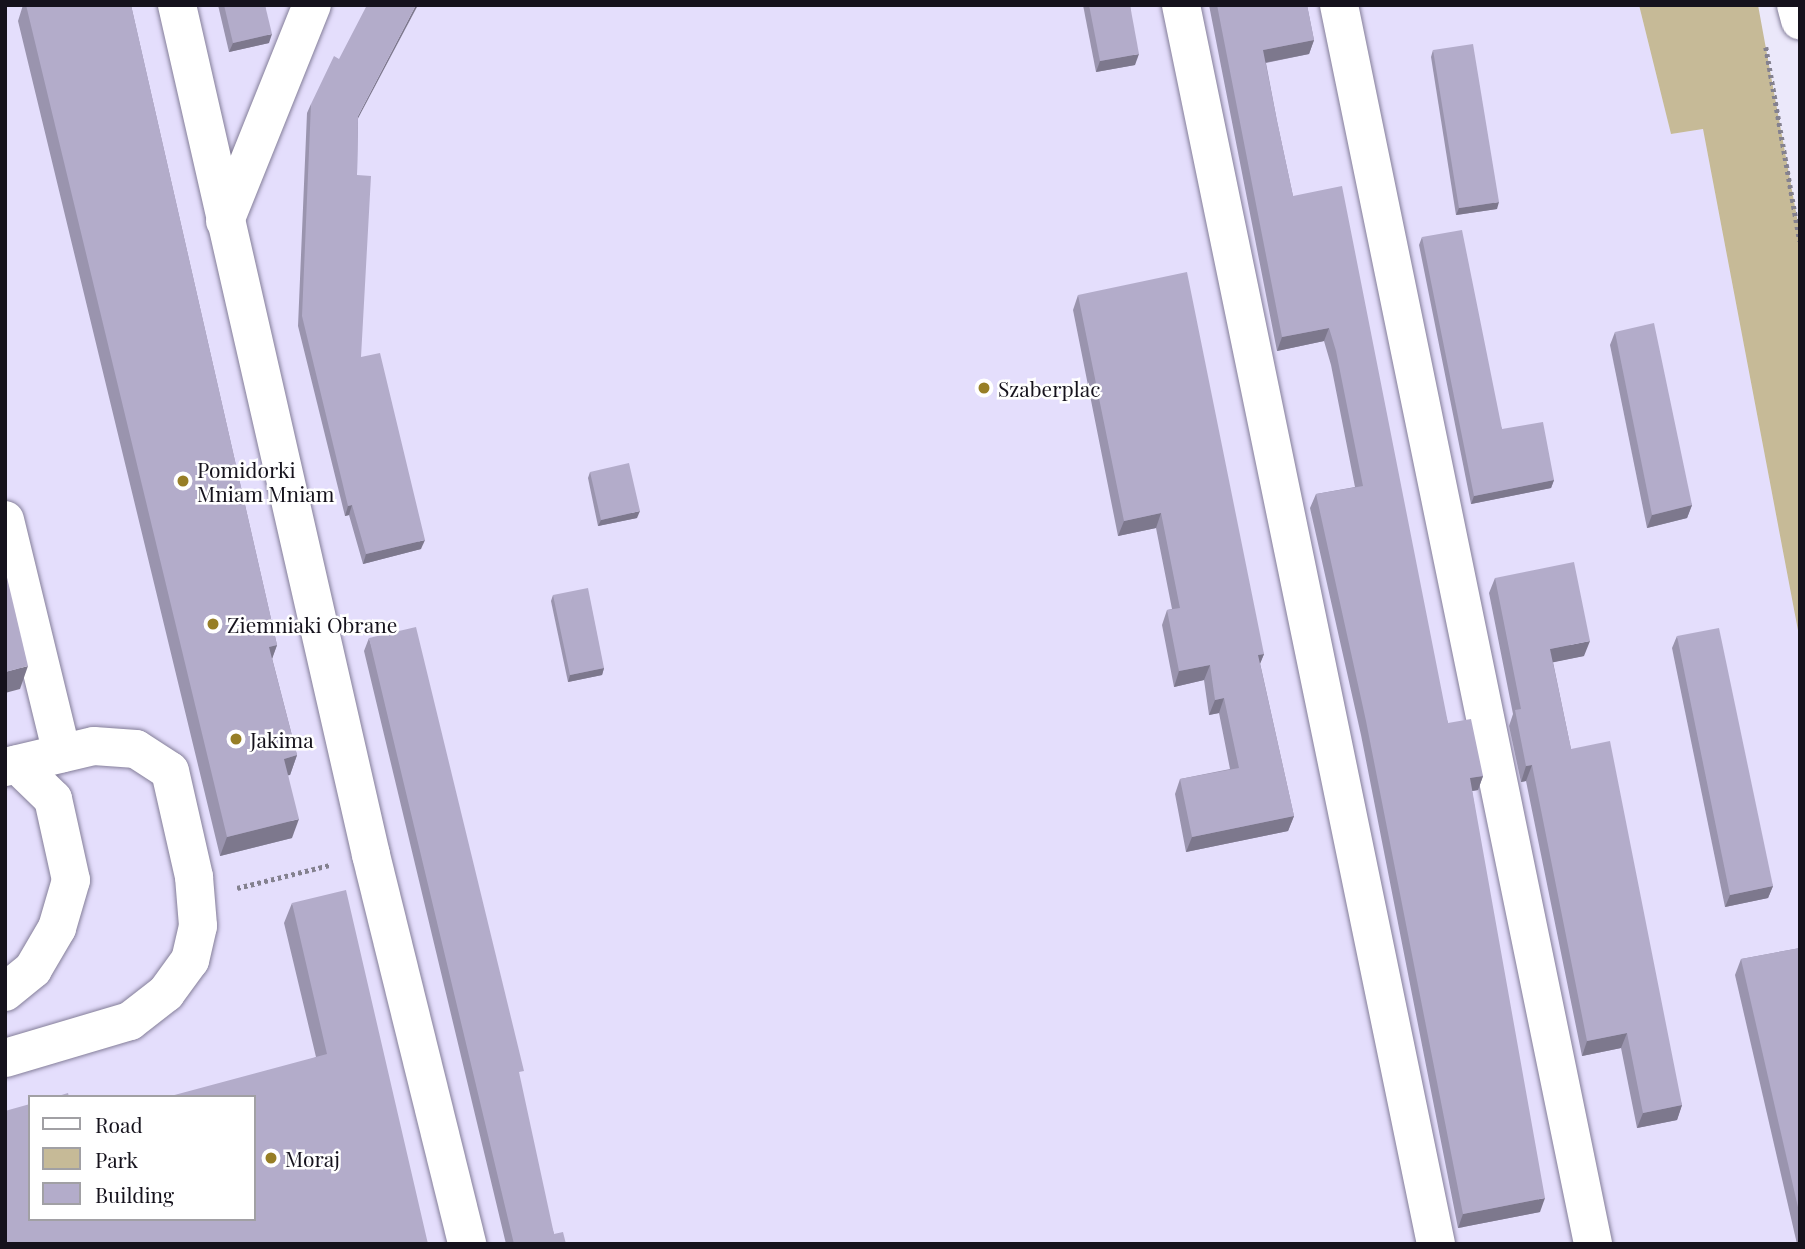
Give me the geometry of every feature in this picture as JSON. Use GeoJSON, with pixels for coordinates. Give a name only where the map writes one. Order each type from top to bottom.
{"type":"FeatureCollection","features":[{"type":"Feature","properties":{"kind":"street"},"geometry":{"type":"LineString","coordinates":[[177,5],[371,855],[467,1244]]}},
{"type":"Feature","properties":{"kind":"street"},"geometry":{"type":"LineString","coordinates":[[225,221],[312,5]]}},
{"type":"Feature","properties":{"kind":"street"},"geometry":{"type":"LineString","coordinates":[[1181,5],[1436,1244]]}},
{"type":"Feature","properties":{"kind":"street"},"geometry":{"type":"LineString","coordinates":[[1339,5],[1593,1244]]}},
{"type":"Feature","properties":{"kind":"street"},"geometry":{"type":"LineString","coordinates":[[1796,5],[1800,20]]}},
{"type":"Feature","properties":{"kind":"street"},"geometry":{"type":"LineString","coordinates":[[5,520],[62,753]]}},
{"type":"Feature","properties":{"kind":"street"},"geometry":{"type":"LineString","coordinates":[[5,1058],[130,1021],[166,993],[190,960],[198,926],[170,771],[136,749],[94,746],[11,766]]}},
{"type":"Feature","properties":{"kind":"street"},"geometry":{"type":"LineString","coordinates":[[5,992],[33,969],[58,928],[71,880],[53,799],[11,766]]}},
{"type":"Feature","properties":{"kind":"path"},"geometry":{"type":"LineString","coordinates":[[1763,35],[1800,241]]}},
{"type":"Feature","properties":{"kind":"path"},"geometry":{"type":"LineString","coordinates":[[195,898],[371,855]]}},
{"type":"Feature","properties":{"kind":"shaded area","name":"Szaberplac"},"geometry":{"type":"Polygon","coordinates":[[[5,5],[1639,5],[1671,134],[1703,129],[1800,641],[1800,1244],[5,1244],[5,5]]]}},
{"type":"Feature","properties":{"kind":"green space"},"geometry":{"type":"Polygon","coordinates":[[[1639,5],[1758,5],[1800,234],[1800,641],[1703,129],[1671,134],[1639,5]]]}},
{"type":"Feature","properties":{"kind":"building"},"geometry":{"type":"Polygon","coordinates":[[[26,5],[131,5],[277,645],[269,647],[297,755],[284,759],[299,819],[227,837],[26,5]]]}},
{"type":"Feature","properties":{"kind":"building"},"geometry":{"type":"Polygon","coordinates":[[[224,5],[265,5],[272,34],[233,43],[224,5]]]}},
{"type":"Feature","properties":{"kind":"building"},"geometry":{"type":"Polygon","coordinates":[[[367,5],[416,5],[358,116],[357,175],[371,176],[361,357],[380,353],[425,540],[366,554],[352,505],[348,506],[302,316],[311,104],[334,56],[339,59],[367,5]]]}},
{"type":"Feature","properties":{"kind":"building"},"geometry":{"type":"Polygon","coordinates":[[[1089,5],[1130,5],[1139,54],[1100,61],[1089,5]]]}},
{"type":"Feature","properties":{"kind":"building"},"geometry":{"type":"Polygon","coordinates":[[[1217,5],[1307,5],[1314,40],[1263,50],[1277,121],[1293,196],[1342,186],[1448,723],[1471,719],[1483,776],[1470,778],[1545,1198],[1463,1214],[1366,721],[1316,494],[1363,486],[1336,351],[1329,328],[1282,337],[1217,5]]]}},
{"type":"Feature","properties":{"kind":"building"},"geometry":{"type":"Polygon","coordinates":[[[1473,44],[1499,202],[1459,208],[1433,50],[1473,44]]]}},
{"type":"Feature","properties":{"kind":"building"},"geometry":{"type":"Polygon","coordinates":[[[1462,230],[1502,429],[1543,422],[1554,480],[1474,496],[1422,237],[1462,230]]]}},
{"type":"Feature","properties":{"kind":"building"},"geometry":{"type":"Polygon","coordinates":[[[1187,272],[1264,654],[1258,655],[1294,816],[1192,837],[1180,779],[1239,768],[1224,698],[1215,700],[1210,665],[1179,671],[1167,610],[1180,608],[1161,513],[1124,521],[1078,295],[1187,272]]]}},
{"type":"Feature","properties":{"kind":"building"},"geometry":{"type":"Polygon","coordinates":[[[1654,323],[1692,505],[1652,515],[1615,332],[1654,323]]]}},
{"type":"Feature","properties":{"kind":"building"},"geometry":{"type":"Polygon","coordinates":[[[629,463],[640,511],[601,520],[590,472],[629,463]]]}},
{"type":"Feature","properties":{"kind":"building"},"geometry":{"type":"Polygon","coordinates":[[[1574,562],[1590,641],[1550,649],[1571,749],[1610,741],[1682,1105],[1643,1113],[1627,1033],[1587,1041],[1532,765],[1526,766],[1515,710],[1521,709],[1495,578],[1574,562]]]}},
{"type":"Feature","properties":{"kind":"building"},"geometry":{"type":"Polygon","coordinates":[[[5,569],[28,666],[5,672],[5,569]]]}},
{"type":"Feature","properties":{"kind":"building"},"geometry":{"type":"Polygon","coordinates":[[[588,588],[604,668],[570,675],[553,595],[588,588]]]}},
{"type":"Feature","properties":{"kind":"building"},"geometry":{"type":"Polygon","coordinates":[[[416,627],[524,1071],[519,1072],[554,1234],[563,1232],[566,1244],[514,1244],[369,638],[416,627]]]}},
{"type":"Feature","properties":{"kind":"building"},"geometry":{"type":"Polygon","coordinates":[[[1719,628],[1773,886],[1730,895],[1677,636],[1719,628]]]}},
{"type":"Feature","properties":{"kind":"building"},"geometry":{"type":"Polygon","coordinates":[[[346,890],[428,1244],[5,1244],[5,1111],[28,1105],[28,1221],[256,1221],[256,1095],[174,1095],[327,1054],[292,903],[346,890]]]}},
{"type":"Feature","properties":{"kind":"building"},"geometry":{"type":"Polygon","coordinates":[[[1800,948],[1800,1216],[1741,959],[1800,948]]]}},
{"type":"Feature","properties":{"kind":"place","name":"Szaberplac"},"geometry":{"type":"Point","coordinates":[984,388]}},
{"type":"Feature","properties":{"kind":"place","name":"Pomidorki Mniam Mniam"},"geometry":{"type":"Point","coordinates":[183,481]}},
{"type":"Feature","properties":{"kind":"place","name":"Ziemniaki Obrane"},"geometry":{"type":"Point","coordinates":[213,624]}},
{"type":"Feature","properties":{"kind":"place","name":"Jakima"},"geometry":{"type":"Point","coordinates":[236,739]}},
{"type":"Feature","properties":{"kind":"place","name":"Moraj"},"geometry":{"type":"Point","coordinates":[271,1158]}}]}
